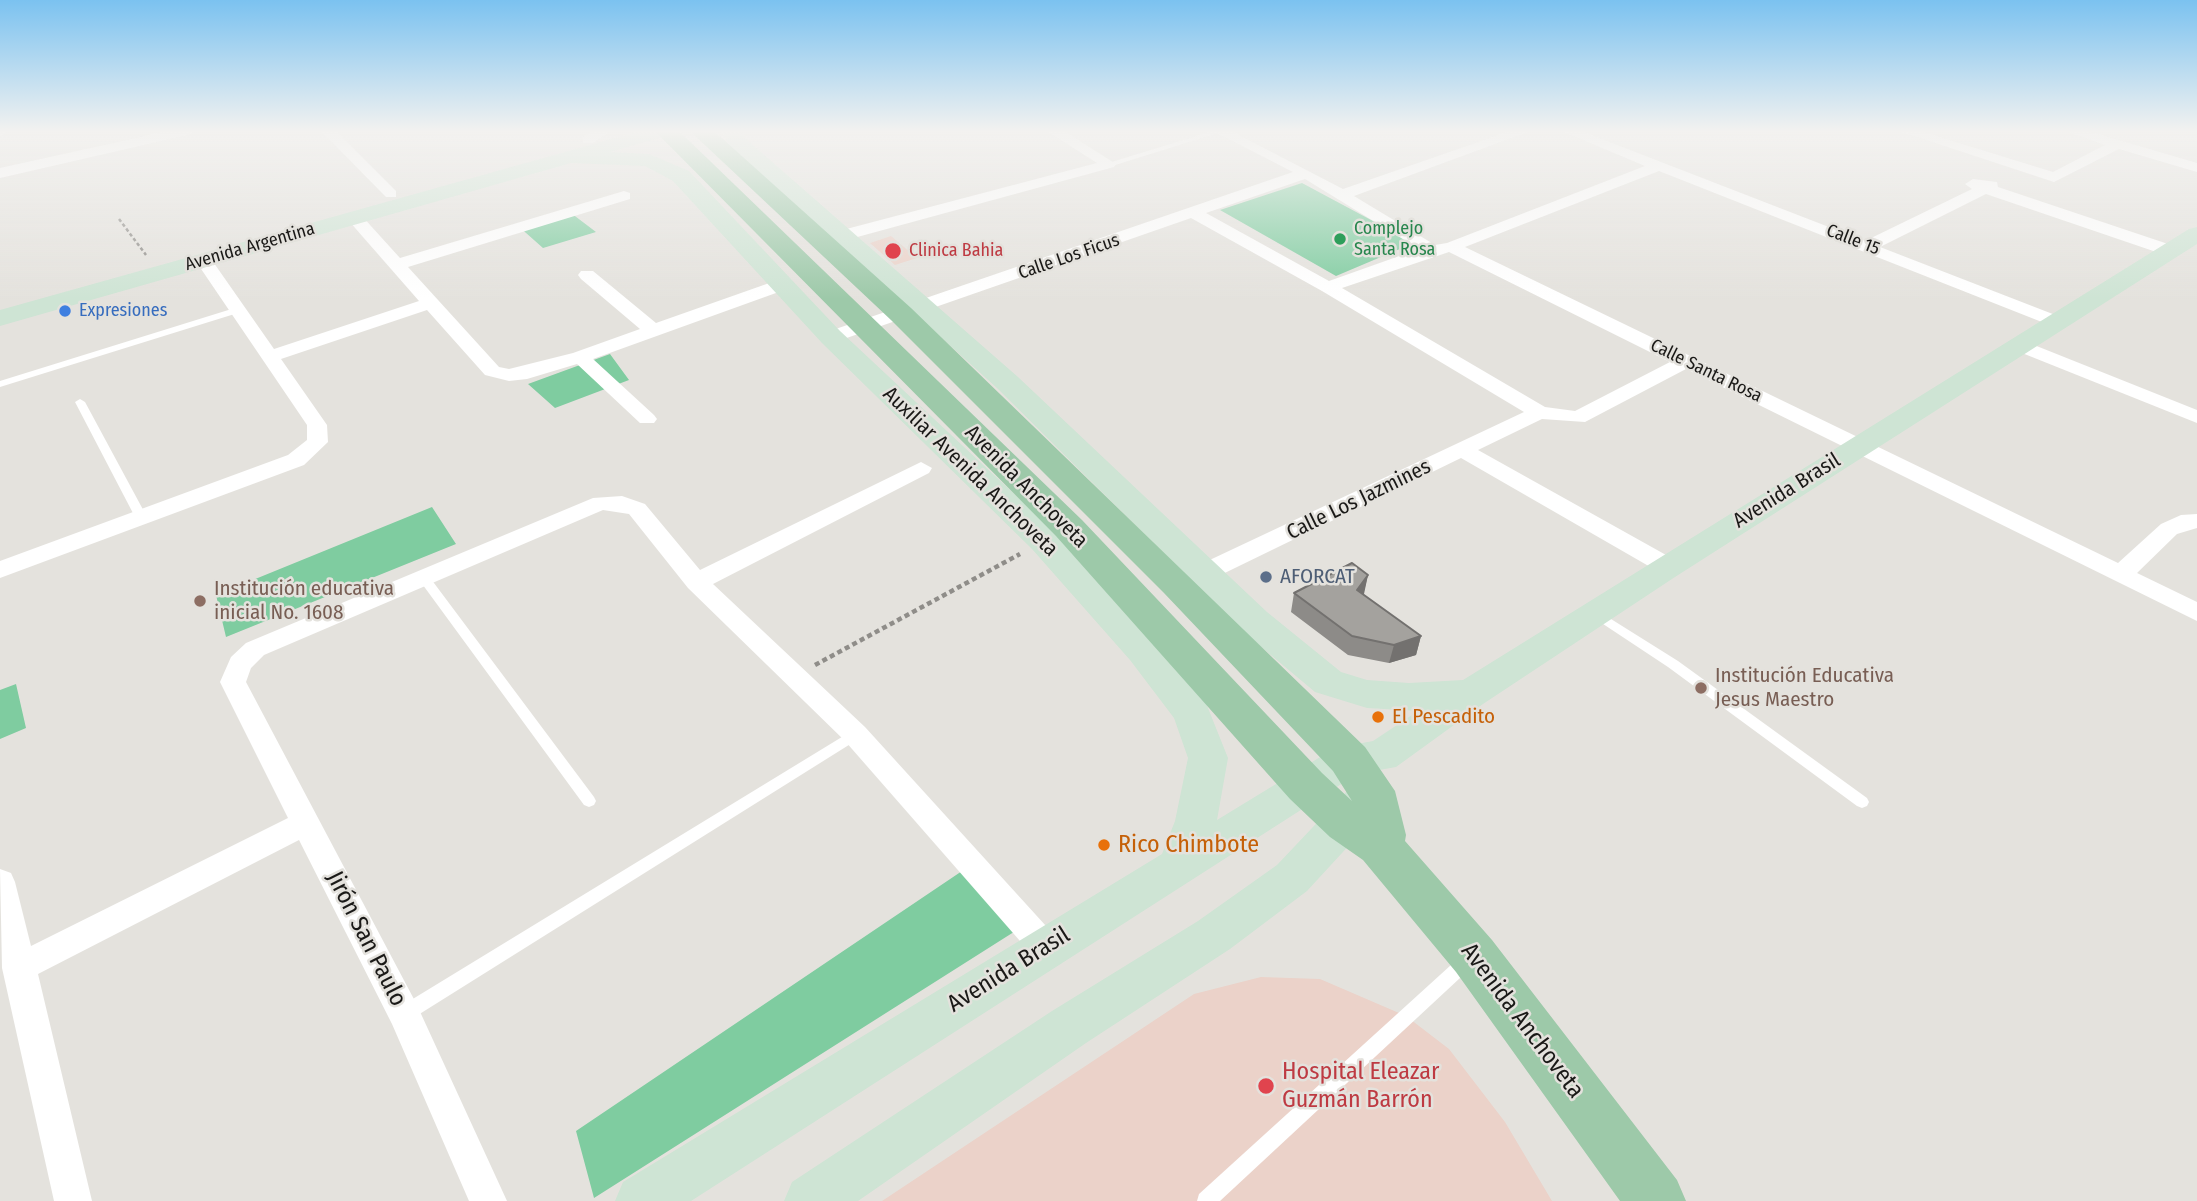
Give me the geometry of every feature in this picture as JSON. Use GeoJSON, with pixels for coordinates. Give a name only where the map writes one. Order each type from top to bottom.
{"type":"FeatureCollection","features":[{"type":"Feature","properties":{"kind":"main road","name":"Avenida Argentina"},"geometry":{"type":"LineString","coordinates":[[0,318],[151,261],[418,187]]}},
{"type":"Feature","properties":{"kind":"main road","name":"Avenida Argentina"},"geometry":{"type":"LineString","coordinates":[[0,303],[50,297],[203,260],[355,218],[451,187]]}},
{"type":"Feature","properties":{"kind":"main road","name":"Auxiliar Avenida Anchoveta"},"geometry":{"type":"LineString","coordinates":[[691,187],[831,337],[1044,541],[1143,651],[1192,713],[1208,758],[1196,821],[1179,864]]}},
{"type":"Feature","properties":{"kind":"main road","name":"Avenida Anchoveta"},"geometry":{"type":"LineString","coordinates":[[721,187],[866,326],[1069,528],[1306,786],[1366,795]]}},
{"type":"Feature","properties":{"kind":"main road","name":"Avenida Anchoveta"},"geometry":{"type":"LineString","coordinates":[[770,187],[832,238],[912,311],[1191,579],[1366,795],[1474,956],[1657,1201]]}},
{"type":"Feature","properties":{"kind":"main road"},"geometry":{"type":"LineString","coordinates":[[782,187],[832,238]]}},
{"type":"Feature","properties":{"kind":"main road","name":"Avenida Brasil"},"geometry":{"type":"LineString","coordinates":[[811,1201],[1069,1027],[1214,935],[1292,878],[1366,795],[1470,694],[1668,566],[2197,234]]}},
{"type":"Feature","properties":{"kind":"main road"},"geometry":{"type":"LineString","coordinates":[[1191,579],[1254,621],[1328,682],[1367,694],[1409,697],[1470,694]]}},
{"type":"Feature","properties":{"kind":"main road","name":"Avenida Brasil"},"geometry":{"type":"LineString","coordinates":[[642,1201],[1306,786]]}},
{"type":"Feature","properties":{"kind":"street"},"geometry":{"type":"LineString","coordinates":[[384,187],[391,194]]}},
{"type":"Feature","properties":{"kind":"street"},"geometry":{"type":"LineString","coordinates":[[832,238],[1023,187]]}},
{"type":"Feature","properties":{"kind":"street","name":"Calle Los Ficus"},"geometry":{"type":"LineString","coordinates":[[831,337],[1267,187]]}},
{"type":"Feature","properties":{"kind":"street","name":"Calle Santa Rosa"},"geometry":{"type":"LineString","coordinates":[[1328,187],[1442,248],[1687,361],[2197,612]]}},
{"type":"Feature","properties":{"kind":"street"},"geometry":{"type":"LineString","coordinates":[[1341,195],[1364,187]]}},
{"type":"Feature","properties":{"kind":"street"},"geometry":{"type":"LineString","coordinates":[[1328,287],[1442,248],[1603,187]]}},
{"type":"Feature","properties":{"kind":"street","name":"Calle 15"},"geometry":{"type":"LineString","coordinates":[[1714,187],[2057,322]]}},
{"type":"Feature","properties":{"kind":"street"},"geometry":{"type":"LineString","coordinates":[[1868,246],[1977,187]]}},
{"type":"Feature","properties":{"kind":"street"},"geometry":{"type":"LineString","coordinates":[[1982,187],[2171,251]]}},
{"type":"Feature","properties":{"kind":"street"},"geometry":{"type":"LineString","coordinates":[[396,265],[624,196]]}},
{"type":"Feature","properties":{"kind":"street"},"geometry":{"type":"LineString","coordinates":[[1194,213],[1328,287],[1539,412],[1578,418],[1687,361]]}},
{"type":"Feature","properties":{"kind":"street"},"geometry":{"type":"LineString","coordinates":[[355,218],[492,371],[509,375],[527,373],[580,357],[782,285]]}},
{"type":"Feature","properties":{"kind":"street"},"geometry":{"type":"LineString","coordinates":[[0,570],[296,460],[318,442],[317,425],[203,260]]}},
{"type":"Feature","properties":{"kind":"street"},"geometry":{"type":"LineString","coordinates":[[587,275],[654,331]]}},
{"type":"Feature","properties":{"kind":"street"},"geometry":{"type":"LineString","coordinates":[[270,357],[433,302]]}},
{"type":"Feature","properties":{"kind":"street"},"geometry":{"type":"LineString","coordinates":[[2019,345],[2197,417]]}},
{"type":"Feature","properties":{"kind":"street"},"geometry":{"type":"LineString","coordinates":[[580,357],[647,419]]}},
{"type":"Feature","properties":{"kind":"street","name":"Calle Los Jazmines"},"geometry":{"type":"LineString","coordinates":[[1191,579],[1539,412]]}},
{"type":"Feature","properties":{"kind":"street"},"geometry":{"type":"LineString","coordinates":[[1463,450],[1668,566]]}},
{"type":"Feature","properties":{"kind":"street"},"geometry":{"type":"LineString","coordinates":[[697,582],[921,468]]}},
{"type":"Feature","properties":{"kind":"street"},"geometry":{"type":"LineString","coordinates":[[424,578],[601,503],[622,503],[637,509],[697,582],[792,677],[855,734],[1045,947]]}},
{"type":"Feature","properties":{"kind":"street"},"geometry":{"type":"LineString","coordinates":[[2120,575],[2168,529],[2189,520],[2197,521]]}},
{"type":"Feature","properties":{"kind":"street","name":"Jirón San Paulo"},"geometry":{"type":"LineString","coordinates":[[424,578],[255,649],[240,664],[233,682],[404,1014],[488,1201]]}},
{"type":"Feature","properties":{"kind":"street"},"geometry":{"type":"LineString","coordinates":[[18,968],[306,823]]}},
{"type":"Feature","properties":{"kind":"street"},"geometry":{"type":"LineString","coordinates":[[0,882],[73,1201]]}},
{"type":"Feature","properties":{"kind":"lane"},"geometry":{"type":"LineString","coordinates":[[0,384],[238,310]]}},
{"type":"Feature","properties":{"kind":"lane"},"geometry":{"type":"LineString","coordinates":[[80,402],[141,517]]}},
{"type":"Feature","properties":{"kind":"lane"},"geometry":{"type":"LineString","coordinates":[[424,578],[589,801]]}},
{"type":"Feature","properties":{"kind":"lane"},"geometry":{"type":"LineString","coordinates":[[1595,613],[1673,664],[1862,802]]}},
{"type":"Feature","properties":{"kind":"lane"},"geometry":{"type":"LineString","coordinates":[[404,1014],[855,734]]}},
{"type":"Feature","properties":{"kind":"lane"},"geometry":{"type":"LineString","coordinates":[[1206,1201],[1474,956]]}},
{"type":"Feature","properties":{"kind":"path"},"geometry":{"type":"LineString","coordinates":[[119,219],[151,261]]}},
{"type":"Feature","properties":{"kind":"path"},"geometry":{"type":"LineString","coordinates":[[792,677],[1044,541]]}},
{"type":"Feature","properties":{"kind":"shaded area","name":"Clinica Bahia"},"geometry":{"type":"Polygon","coordinates":[[[891,236],[917,258],[895,265],[870,243],[891,236]]]}},
{"type":"Feature","properties":{"kind":"shaded area","name":"Hospital Eleazar Guzmán Barrón"},"geometry":{"type":"Polygon","coordinates":[[[1261,977],[1320,979],[1406,1016],[1449,1049],[1505,1122],[1552,1201],[882,1201],[1194,994],[1261,977]]]}},
{"type":"Feature","properties":{"kind":"green space","name":"Complejo Santa Rosa"},"geometry":{"type":"Polygon","coordinates":[[[1290,187],[1310,187],[1414,243],[1336,276],[1220,210],[1290,187]]]}},
{"type":"Feature","properties":{"kind":"green space"},"geometry":{"type":"Polygon","coordinates":[[[567,210],[596,232],[543,248],[517,225],[567,210]]]}},
{"type":"Feature","properties":{"kind":"green space"},"geometry":{"type":"Polygon","coordinates":[[[610,354],[629,380],[555,408],[528,384],[610,354]]]}},
{"type":"Feature","properties":{"kind":"green space"},"geometry":{"type":"Polygon","coordinates":[[[432,507],[456,544],[226,637],[216,595],[432,507]]]}},
{"type":"Feature","properties":{"kind":"green space"},"geometry":{"type":"Polygon","coordinates":[[[16,684],[26,728],[0,739],[0,690],[16,684]]]}},
{"type":"Feature","properties":{"kind":"green space"},"geometry":{"type":"Polygon","coordinates":[[[965,869],[1017,930],[594,1198],[576,1131],[965,869]]]}},
{"type":"Feature","properties":{"kind":"building"},"geometry":{"type":"Polygon","coordinates":[[[1352,563],[1368,575],[1357,590],[1421,636],[1394,645],[1352,636],[1294,593],[1352,563]]]}},
{"type":"Feature","properties":{"kind":"place","name":"Complejo Santa Rosa"},"geometry":{"type":"Point","coordinates":[1340,239]}},
{"type":"Feature","properties":{"kind":"place","name":"Clinica Bahia"},"geometry":{"type":"Point","coordinates":[893,251]}},
{"type":"Feature","properties":{"kind":"place","name":"Expresiones"},"geometry":{"type":"Point","coordinates":[65,311]}},
{"type":"Feature","properties":{"kind":"place","name":"AFORCAT"},"geometry":{"type":"Point","coordinates":[1266,577]}},
{"type":"Feature","properties":{"kind":"place","name":"Institución educativa inicial No. 1608"},"geometry":{"type":"Point","coordinates":[200,601]}},
{"type":"Feature","properties":{"kind":"place","name":"Institución Educativa Jesus Maestro"},"geometry":{"type":"Point","coordinates":[1701,688]}},
{"type":"Feature","properties":{"kind":"place","name":"El Pescadito"},"geometry":{"type":"Point","coordinates":[1378,717]}},
{"type":"Feature","properties":{"kind":"place","name":"Rico Chimbote"},"geometry":{"type":"Point","coordinates":[1104,845]}},
{"type":"Feature","properties":{"kind":"place","name":"Hospital Eleazar Guzmán Barrón"},"geometry":{"type":"Point","coordinates":[1266,1086]}}]}
